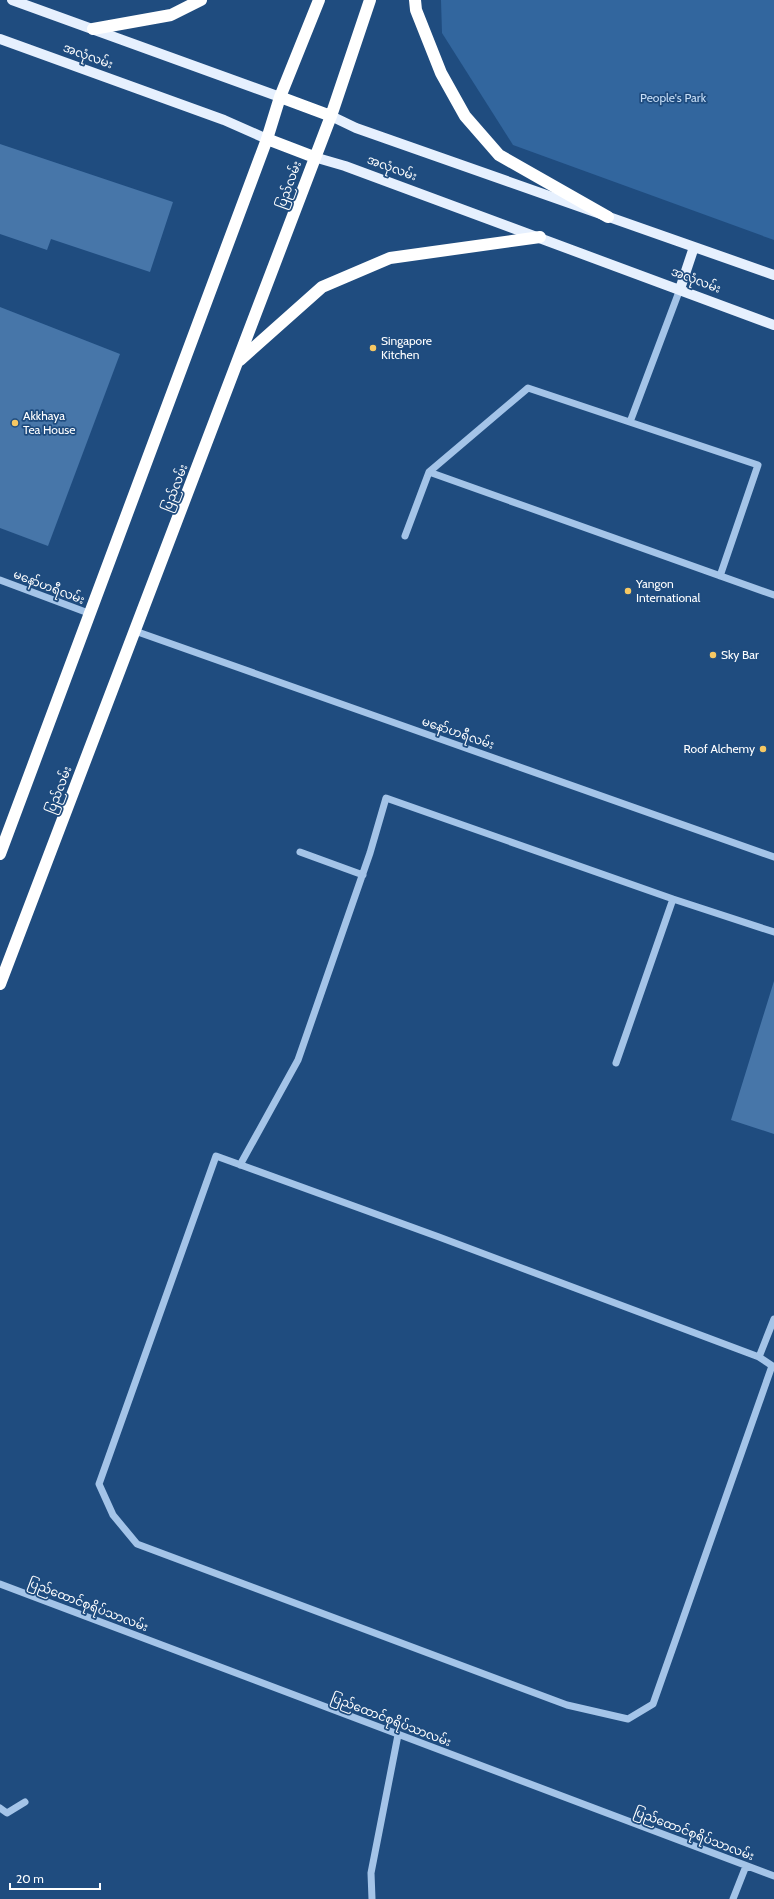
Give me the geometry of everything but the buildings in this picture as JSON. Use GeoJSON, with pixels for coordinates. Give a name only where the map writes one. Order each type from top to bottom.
{"type":"FeatureCollection","features":[{"type":"Feature","properties":{"kind":"highway"},"geometry":{"type":"LineString","coordinates":[[93,29],[171,15],[201,0]]}},
{"type":"Feature","properties":{"kind":"highway"},"geometry":{"type":"LineString","coordinates":[[0,854],[91,614],[267,139],[280,97],[319,0]]}},
{"type":"Feature","properties":{"kind":"highway","name":"ပြည်လမ်း"},"geometry":{"type":"LineString","coordinates":[[0,984],[238,362],[314,157],[331,116],[370,0]]}},
{"type":"Feature","properties":{"kind":"highway"},"geometry":{"type":"LineString","coordinates":[[415,0],[416,10],[441,73],[465,116],[499,155],[608,217]]}},
{"type":"Feature","properties":{"kind":"highway"},"geometry":{"type":"LineString","coordinates":[[280,97],[331,116]]}},
{"type":"Feature","properties":{"kind":"highway","name":"အလုံလမ်း"},"geometry":{"type":"LineString","coordinates":[[267,139],[314,157]]}},
{"type":"Feature","properties":{"kind":"highway"},"geometry":{"type":"LineString","coordinates":[[238,362],[322,287],[390,258],[540,237]]}},
{"type":"Feature","properties":{"kind":"main road"},"geometry":{"type":"LineString","coordinates":[[12,0],[280,97]]}},
{"type":"Feature","properties":{"kind":"main road","name":"အလုံလမ်း"},"geometry":{"type":"LineString","coordinates":[[0,39],[224,120],[267,139]]}},
{"type":"Feature","properties":{"kind":"main road"},"geometry":{"type":"LineString","coordinates":[[331,116],[364,130],[774,275]]}},
{"type":"Feature","properties":{"kind":"main road","name":"အလုံလမ်း"},"geometry":{"type":"LineString","coordinates":[[314,157],[345,166],[540,237],[774,325]]}},
{"type":"Feature","properties":{"kind":"main road"},"geometry":{"type":"LineString","coordinates":[[680,289],[694,247]]}},
{"type":"Feature","properties":{"kind":"street"},"geometry":{"type":"LineString","coordinates":[[630,422],[680,289]]}},
{"type":"Feature","properties":{"kind":"street"},"geometry":{"type":"LineString","coordinates":[[405,536],[429,472],[528,388],[758,465],[720,576]]}},
{"type":"Feature","properties":{"kind":"street"},"geometry":{"type":"LineString","coordinates":[[429,472],[774,595]]}},
{"type":"Feature","properties":{"kind":"street","name":"မနော်ဟရီလမ်း"},"geometry":{"type":"LineString","coordinates":[[0,580],[91,614]]}},
{"type":"Feature","properties":{"kind":"street","name":"မနော်ဟရီလမ်း"},"geometry":{"type":"LineString","coordinates":[[135,631],[774,857]]}},
{"type":"Feature","properties":{"kind":"street"},"geometry":{"type":"LineString","coordinates":[[240,1165],[298,1060],[363,875],[386,798],[673,899],[774,932]]}},
{"type":"Feature","properties":{"kind":"street"},"geometry":{"type":"LineString","coordinates":[[300,852],[363,875]]}},
{"type":"Feature","properties":{"kind":"street"},"geometry":{"type":"LineString","coordinates":[[616,1063],[673,899]]}},
{"type":"Feature","properties":{"kind":"street"},"geometry":{"type":"LineString","coordinates":[[216,1156],[240,1165],[439,1237],[759,1357],[773,1366],[653,1704],[628,1719],[567,1705],[137,1544],[113,1515],[99,1484],[216,1156]]}},
{"type":"Feature","properties":{"kind":"street"},"geometry":{"type":"LineString","coordinates":[[759,1357],[774,1319]]}},
{"type":"Feature","properties":{"kind":"street","name":"ပြည်ထောင်စုရိပ်သာလမ်း"},"geometry":{"type":"LineString","coordinates":[[0,1584],[774,1876]]}},
{"type":"Feature","properties":{"kind":"street"},"geometry":{"type":"LineString","coordinates":[[372,1899],[371,1873],[398,1735]]}},
{"type":"Feature","properties":{"kind":"street"},"geometry":{"type":"LineString","coordinates":[[0,1808],[7,1812],[24,1802]]}},
{"type":"Feature","properties":{"kind":"street"},"geometry":{"type":"LineString","coordinates":[[732,1899],[746,1866]]}},
{"type":"Feature","properties":{"kind":"green space","name":"People's Park"},"geometry":{"type":"Polygon","coordinates":[[[441,0],[774,0],[774,240],[513,145],[442,33],[441,0]]]}},
{"type":"Feature","properties":{"kind":"place","name":"Singapore Kitchen"},"geometry":{"type":"Point","coordinates":[373,348]}},
{"type":"Feature","properties":{"kind":"place","name":"Akkhaya Tea House"},"geometry":{"type":"Point","coordinates":[15,423]}},
{"type":"Feature","properties":{"kind":"place","name":"Yangon International"},"geometry":{"type":"Point","coordinates":[628,591]}},
{"type":"Feature","properties":{"kind":"place","name":"Sky Bar"},"geometry":{"type":"Point","coordinates":[713,655]}},
{"type":"Feature","properties":{"kind":"place","name":"Roof Alchemy"},"geometry":{"type":"Point","coordinates":[763,749]}}]}
